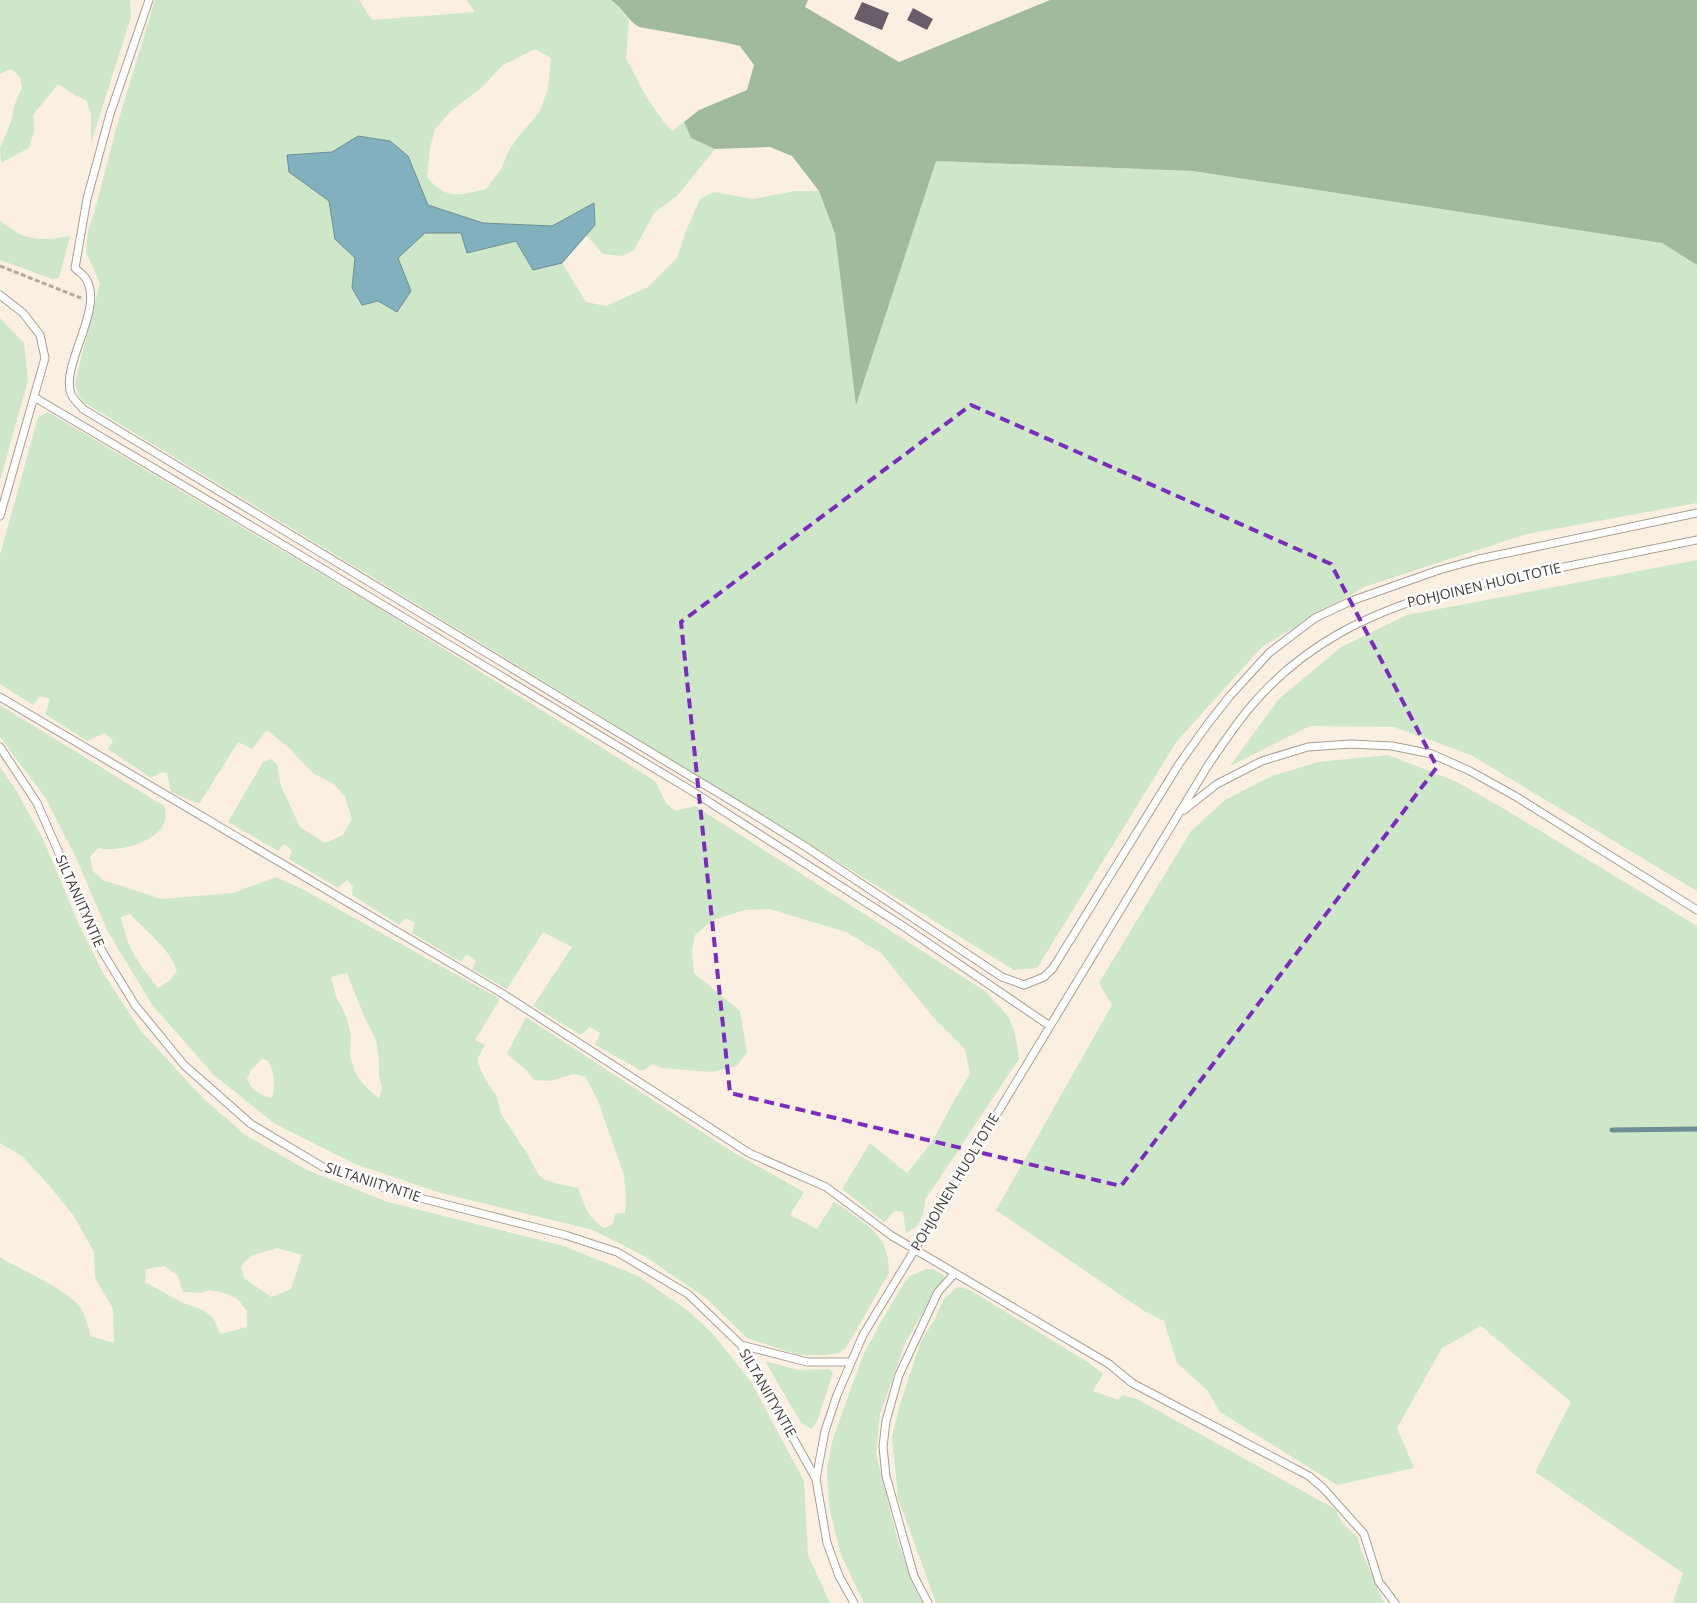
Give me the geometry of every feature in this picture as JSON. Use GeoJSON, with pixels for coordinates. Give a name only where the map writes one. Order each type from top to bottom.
{"type":"FeatureCollection","features":[{"type":"Feature","properties":{"kind":"lane"},"geometry":{"type":"LineString","coordinates":[[149,0],[110,114],[87,199],[76,268],[86,279],[92,292],[86,323],[70,375],[71,394],[83,409],[777,829],[1002,977],[1024,986],[1044,977],[1052,968],[1179,764],[1228,697],[1269,653],[1315,618],[1351,601],[1439,570],[1478,559],[1697,513]]}},
{"type":"Feature","properties":{"kind":"lane"},"geometry":{"type":"LineString","coordinates":[[0,295],[23,313],[40,336],[45,358],[0,516]]}},
{"type":"Feature","properties":{"kind":"lane"},"geometry":{"type":"LineString","coordinates":[[34,397],[692,791],[906,928],[1050,1026]]}},
{"type":"Feature","properties":{"kind":"lane","name":"POHJOINEN HUOLTOTIE"},"geometry":{"type":"LineString","coordinates":[[854,1603],[839,1576],[827,1543],[816,1479],[825,1431],[851,1362],[864,1334],[914,1249],[1207,767],[1236,724],[1273,684],[1312,651],[1351,626],[1392,607],[1446,591],[1697,540]]}},
{"type":"Feature","properties":{"kind":"lane"},"geometry":{"type":"LineString","coordinates":[[0,697],[503,994],[749,1154],[826,1187],[892,1236],[1109,1364],[1132,1383],[1309,1476],[1324,1489],[1364,1534],[1379,1582],[1395,1603]]}},
{"type":"Feature","properties":{"kind":"lane","name":"POHJOINEN HUOLTOTIE"},"geometry":{"type":"LineString","coordinates":[[1179,813],[1217,784],[1262,760],[1308,747],[1351,744],[1392,746],[1432,754],[1470,771],[1515,796],[1697,910]]}},
{"type":"Feature","properties":{"kind":"lane","name":"SILTANIITYNTIE"},"geometry":{"type":"LineString","coordinates":[[0,747],[37,803],[102,951],[135,1005],[184,1065],[251,1124],[324,1166],[392,1191],[565,1235],[617,1252],[688,1294],[742,1345],[816,1479]]}},
{"type":"Feature","properties":{"kind":"lane"},"geometry":{"type":"LineString","coordinates":[[928,1603],[914,1576],[886,1476],[883,1447],[886,1421],[899,1375],[938,1292],[955,1274]]}},
{"type":"Feature","properties":{"kind":"lane"},"geometry":{"type":"LineString","coordinates":[[742,1345],[807,1362],[851,1362]]}},
{"type":"Feature","properties":{"kind":"path"},"geometry":{"type":"LineString","coordinates":[[0,266],[90,301]]}},
{"type":"Feature","properties":{"kind":"highlighted area"},"geometry":{"type":"Polygon","coordinates":[[[971,405],[1331,564],[1437,767],[1121,1186],[730,1093],[681,622],[971,405]]]}},
{"type":"Feature","properties":{"kind":"green space"},"geometry":{"type":"Polygon","coordinates":[[[0,0],[130,0],[131,17],[91,143],[91,114],[86,100],[58,84],[33,115],[34,131],[29,148],[1,163],[0,148],[22,88],[20,77],[11,69],[0,74],[0,0]]]}},
{"type":"Feature","properties":{"kind":"green space"},"geometry":{"type":"Polygon","coordinates":[[[155,0],[359,0],[372,20],[475,12],[467,0],[611,0],[618,5],[629,21],[626,58],[644,93],[663,121],[672,131],[684,122],[691,138],[715,149],[677,196],[654,213],[634,250],[622,256],[603,254],[586,235],[595,225],[594,203],[552,226],[483,223],[428,205],[408,156],[358,136],[332,152],[287,155],[289,172],[329,201],[335,239],[355,258],[352,288],[411,291],[398,258],[425,233],[461,233],[467,253],[516,241],[533,270],[562,263],[586,302],[606,306],[648,287],[677,258],[700,199],[714,192],[753,199],[795,191],[819,191],[835,234],[856,403],[935,161],[1193,171],[1662,243],[1697,265],[1697,503],[1527,534],[1364,587],[1263,646],[1177,741],[1037,968],[1014,970],[568,696],[85,403],[78,394],[75,383],[100,283],[86,252],[88,231],[117,125],[155,0]],[[535,49],[503,65],[482,87],[451,111],[435,129],[430,148],[427,177],[434,185],[447,193],[454,194],[486,189],[502,168],[507,154],[517,138],[539,113],[548,89],[551,58],[535,49]]]}},
{"type":"Feature","properties":{"kind":"green space"},"geometry":{"type":"Polygon","coordinates":[[[611,0],[808,0],[805,7],[899,62],[1050,0],[1697,0],[1697,265],[1662,243],[1193,171],[936,161],[856,405],[835,234],[819,191],[792,156],[770,147],[715,149],[691,138],[684,122],[699,110],[747,90],[754,65],[740,46],[639,27],[611,0]]]}},
{"type":"Feature","properties":{"kind":"green space"},"geometry":{"type":"Polygon","coordinates":[[[0,220],[17,232],[33,238],[50,239],[70,236],[59,278],[52,279],[0,260],[0,220]]]}},
{"type":"Feature","properties":{"kind":"green space"},"geometry":{"type":"Polygon","coordinates":[[[0,318],[24,343],[28,380],[0,481],[0,318]]]}},
{"type":"Feature","properties":{"kind":"green space"},"geometry":{"type":"Polygon","coordinates":[[[48,412],[374,605],[655,781],[666,803],[675,811],[695,806],[985,991],[1008,1016],[1015,1033],[1019,1059],[925,1200],[923,1216],[918,1224],[906,1233],[903,1212],[895,1211],[884,1222],[842,1189],[870,1143],[907,1173],[932,1142],[970,1074],[965,1049],[933,1017],[881,953],[846,932],[770,909],[745,910],[713,920],[695,935],[692,951],[694,973],[740,1011],[747,1052],[737,1066],[712,1072],[662,1068],[653,1064],[642,1071],[595,1045],[600,1033],[590,1027],[581,1035],[533,1006],[572,947],[543,932],[507,989],[472,969],[476,961],[467,954],[461,962],[412,933],[415,923],[406,918],[399,925],[352,895],[353,886],[347,880],[338,888],[289,859],[292,850],[284,844],[278,851],[228,822],[263,762],[271,759],[277,764],[281,786],[300,827],[325,843],[343,835],[352,819],[345,797],[334,784],[314,774],[287,746],[267,730],[252,749],[238,742],[199,804],[171,792],[167,773],[162,772],[151,778],[108,749],[113,741],[105,733],[87,741],[45,714],[50,699],[40,696],[33,705],[0,684],[0,555],[38,417],[48,412]]]}},
{"type":"Feature","properties":{"kind":"green space"},"geometry":{"type":"Polygon","coordinates":[[[1697,560],[1697,891],[1471,755],[1394,727],[1310,726],[1230,766],[1278,700],[1341,647],[1407,615],[1697,560]]]}},
{"type":"Feature","properties":{"kind":"green space"},"geometry":{"type":"Polygon","coordinates":[[[0,705],[164,806],[166,817],[162,827],[154,835],[132,846],[108,849],[98,848],[90,857],[93,871],[103,880],[161,899],[233,893],[276,877],[304,890],[500,999],[475,1040],[485,1045],[478,1058],[478,1063],[485,1079],[496,1095],[501,1114],[538,1174],[543,1179],[578,1188],[585,1206],[599,1225],[605,1228],[613,1224],[615,1214],[625,1213],[624,1175],[598,1101],[585,1076],[573,1074],[550,1081],[534,1080],[525,1069],[507,1054],[526,1017],[731,1151],[804,1192],[790,1215],[817,1229],[834,1202],[847,1210],[872,1229],[883,1242],[888,1258],[889,1273],[846,1348],[839,1353],[827,1355],[798,1355],[747,1338],[707,1299],[646,1257],[593,1230],[441,1193],[355,1164],[275,1124],[214,1075],[153,1006],[108,932],[76,858],[45,797],[0,737],[0,705]],[[130,914],[121,917],[126,937],[145,972],[158,988],[169,981],[177,971],[174,963],[164,948],[130,914]],[[347,973],[331,977],[336,996],[347,1018],[351,1036],[350,1055],[354,1070],[362,1083],[379,1099],[382,1088],[376,1040],[347,973]],[[262,1059],[251,1070],[247,1079],[251,1086],[260,1094],[272,1098],[274,1078],[272,1068],[267,1060],[262,1059]]]}},
{"type":"Feature","properties":{"kind":"green space"},"geometry":{"type":"Polygon","coordinates":[[[1388,755],[1455,781],[1697,926],[1697,1603],[1676,1603],[1673,1601],[1683,1573],[1535,1472],[1571,1402],[1481,1326],[1442,1348],[1397,1428],[1414,1468],[1337,1485],[1220,1412],[1207,1390],[1177,1363],[1164,1321],[1144,1311],[996,1210],[1112,1005],[1099,983],[1191,831],[1225,800],[1272,776],[1318,762],[1388,755]]]}},
{"type":"Feature","properties":{"kind":"green space"},"geometry":{"type":"Polygon","coordinates":[[[0,767],[16,790],[43,839],[77,920],[102,971],[141,1031],[202,1097],[245,1135],[307,1170],[388,1202],[564,1246],[638,1276],[691,1313],[714,1335],[751,1382],[804,1481],[808,1555],[830,1603],[0,1603],[0,1257],[67,1295],[82,1310],[90,1336],[114,1343],[113,1309],[95,1278],[94,1252],[73,1215],[22,1156],[0,1143],[0,767]],[[277,1248],[251,1256],[241,1266],[244,1278],[271,1297],[291,1289],[302,1255],[277,1248]],[[165,1266],[146,1269],[145,1282],[181,1302],[203,1310],[214,1319],[220,1334],[247,1327],[247,1311],[237,1298],[209,1290],[201,1293],[183,1292],[178,1276],[165,1266]]]}},
{"type":"Feature","properties":{"kind":"green space"},"geometry":{"type":"Polygon","coordinates":[[[926,1269],[933,1269],[945,1276],[906,1341],[880,1414],[876,1454],[897,1538],[914,1587],[923,1603],[864,1603],[841,1555],[829,1507],[827,1468],[833,1438],[864,1353],[908,1277],[926,1269]]]}},
{"type":"Feature","properties":{"kind":"green space"},"geometry":{"type":"Polygon","coordinates":[[[957,1287],[968,1289],[1088,1362],[1103,1374],[1093,1391],[1118,1400],[1122,1395],[1137,1399],[1335,1509],[1343,1524],[1358,1538],[1361,1550],[1384,1603],[936,1603],[898,1498],[892,1437],[900,1404],[921,1341],[935,1319],[943,1300],[957,1287]]]}},
{"type":"Feature","properties":{"kind":"green space"},"geometry":{"type":"Polygon","coordinates":[[[765,1361],[798,1370],[829,1369],[833,1373],[818,1419],[812,1429],[801,1423],[765,1361]]]}},
{"type":"Feature","properties":{"kind":"water"},"geometry":{"type":"Polygon","coordinates":[[[358,136],[390,141],[408,156],[428,205],[483,223],[552,226],[594,203],[595,225],[562,263],[533,270],[516,241],[467,253],[461,233],[425,233],[398,258],[411,291],[397,312],[378,301],[362,305],[352,288],[355,258],[335,239],[329,201],[289,172],[287,155],[332,152],[358,136]]]}},
{"type":"Feature","properties":{"kind":"building"},"geometry":{"type":"Polygon","coordinates":[[[862,2],[889,13],[882,30],[854,19],[862,2]]]}},
{"type":"Feature","properties":{"kind":"building"},"geometry":{"type":"Polygon","coordinates":[[[913,8],[933,19],[927,30],[907,20],[913,8]]]}},
{"type":"Feature","properties":{"kind":"waterway"},"geometry":{"type":"LineString","coordinates":[[1612,1130],[1697,1129]]}}]}
